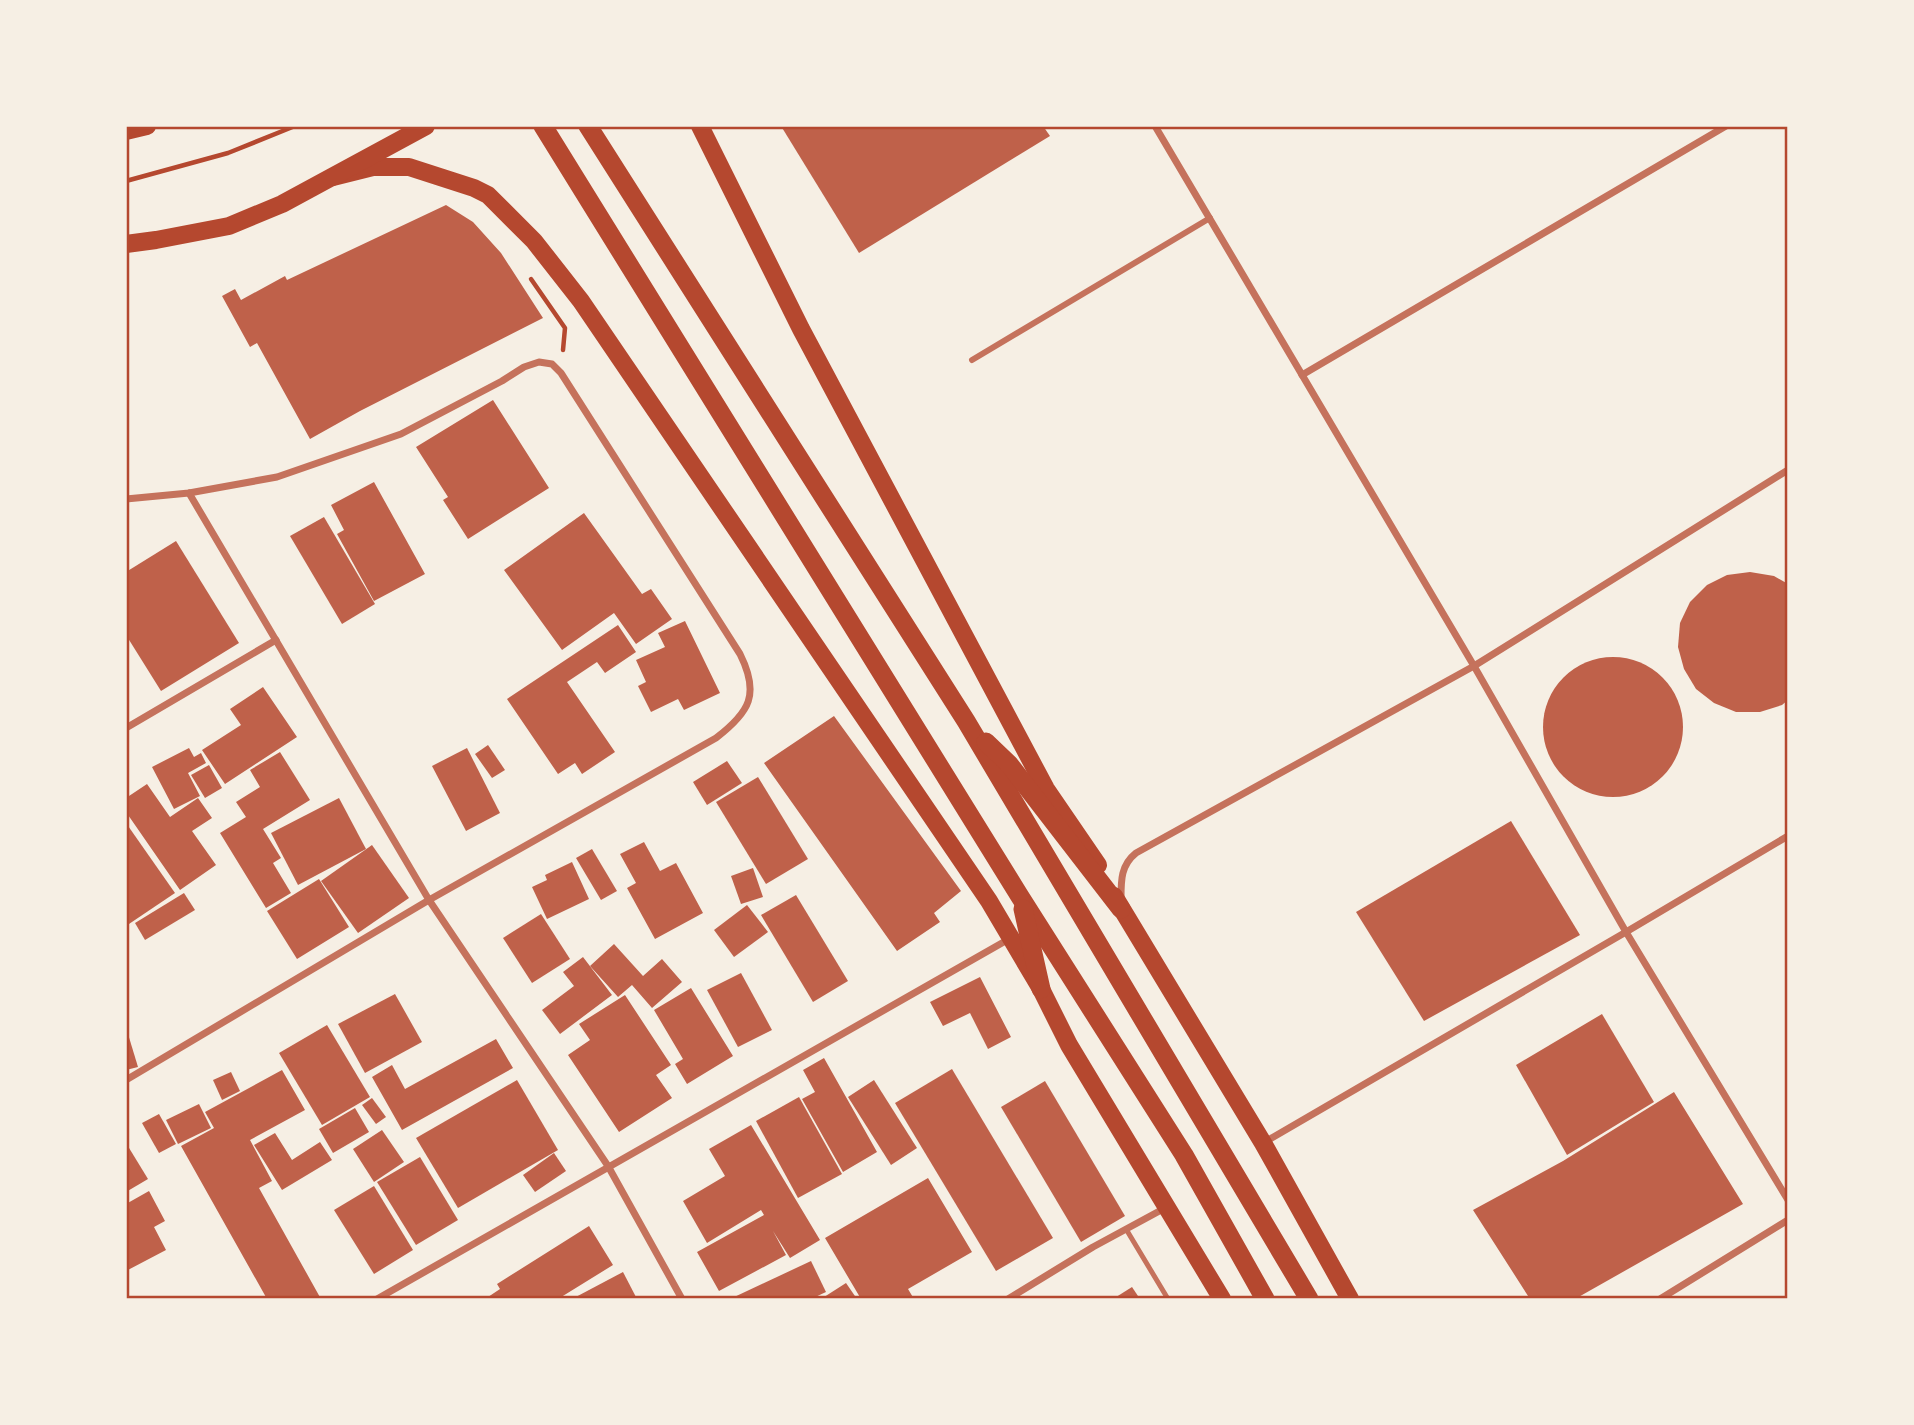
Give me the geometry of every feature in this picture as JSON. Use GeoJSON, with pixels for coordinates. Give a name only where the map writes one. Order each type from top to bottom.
{"type":"FeatureCollection","features":[{"type":"Feature","properties":{"kind":"highway"},"geometry":{"type":"LineString","coordinates":[[543,126],[1019,895],[1184,1154],[1265,1299]]}},
{"type":"Feature","properties":{"kind":"highway"},"geometry":{"type":"LineString","coordinates":[[588,126],[966,722],[1309,1299]]}},
{"type":"Feature","properties":{"kind":"highway"},"geometry":{"type":"LineString","coordinates":[[966,722],[1009,764],[1121,909]]}},
{"type":"Feature","properties":{"kind":"highway"},"geometry":{"type":"LineString","coordinates":[[1019,895],[1041,989]]}},
{"type":"Feature","properties":{"kind":"main road"},"geometry":{"type":"LineString","coordinates":[[126,131],[147,126]]}},
{"type":"Feature","properties":{"kind":"main road"},"geometry":{"type":"LineString","coordinates":[[126,244],[229,226],[282,204],[426,126]]}},
{"type":"Feature","properties":{"kind":"main road"},"geometry":{"type":"LineString","coordinates":[[700,126],[802,330],[1046,789],[1104,874],[1121,909],[1263,1143],[1350,1299]]}},
{"type":"Feature","properties":{"kind":"main road"},"geometry":{"type":"LineString","coordinates":[[333,177],[373,167],[409,167],[469,186],[488,195],[534,241],[581,301],[989,901],[1041,989],[1069,1045],[1222,1299]]}},
{"type":"Feature","properties":{"kind":"street"},"geometry":{"type":"LineString","coordinates":[[1155,126],[1474,666],[1626,932],[1788,1200]]}},
{"type":"Feature","properties":{"kind":"street"},"geometry":{"type":"LineString","coordinates":[[1302,375],[1726,126]]}},
{"type":"Feature","properties":{"kind":"street"},"geometry":{"type":"LineString","coordinates":[[972,360],[1210,218]]}},
{"type":"Feature","properties":{"kind":"street"},"geometry":{"type":"LineString","coordinates":[[126,499],[189,492],[277,477],[401,434],[524,367],[539,362],[552,364],[562,373],[740,654],[750,684],[747,708],[735,723],[716,738],[429,900],[126,1080]]}},
{"type":"Feature","properties":{"kind":"street"},"geometry":{"type":"LineString","coordinates":[[1121,909],[1122,874],[1126,863],[1136,853],[1474,666],[1788,470]]}},
{"type":"Feature","properties":{"kind":"street"},"geometry":{"type":"LineString","coordinates":[[189,492],[429,900],[608,1166],[682,1299]]}},
{"type":"Feature","properties":{"kind":"street"},"geometry":{"type":"LineString","coordinates":[[126,727],[276,640]]}},
{"type":"Feature","properties":{"kind":"street"},"geometry":{"type":"LineString","coordinates":[[1263,1143],[1788,836]]}},
{"type":"Feature","properties":{"kind":"street"},"geometry":{"type":"LineString","coordinates":[[377,1299],[1011,938]]}},
{"type":"Feature","properties":{"kind":"street"},"geometry":{"type":"LineString","coordinates":[[1008,1299],[1167,1207]]}},
{"type":"Feature","properties":{"kind":"street"},"geometry":{"type":"LineString","coordinates":[[1660,1299],[1788,1220]]}},
{"type":"Feature","properties":{"kind":"lane"},"geometry":{"type":"LineString","coordinates":[[1126,1230],[1168,1299]]}},
{"type":"Feature","properties":{"kind":"path"},"geometry":{"type":"LineString","coordinates":[[126,181],[228,153],[295,126]]}},
{"type":"Feature","properties":{"kind":"path"},"geometry":{"type":"LineString","coordinates":[[528,275],[565,328],[563,354],[552,364]]}},
{"type":"Feature","properties":{"kind":"building"},"geometry":{"type":"Polygon","coordinates":[[[781,126],[1043,126],[1050,136],[859,253],[781,126]]]}},
{"type":"Feature","properties":{"kind":"building"},"geometry":{"type":"Polygon","coordinates":[[[446,205],[473,222],[501,253],[543,318],[310,439],[257,343],[250,347],[222,296],[235,289],[241,300],[285,276],[287,280],[446,205]]]}},
{"type":"Feature","properties":{"kind":"building"},"geometry":{"type":"Polygon","coordinates":[[[493,400],[549,488],[468,539],[443,500],[448,497],[416,447],[493,400]]]}},
{"type":"Feature","properties":{"kind":"building"},"geometry":{"type":"Polygon","coordinates":[[[374,482],[425,574],[374,601],[337,534],[344,530],[331,505],[374,482]]]}},
{"type":"Feature","properties":{"kind":"building"},"geometry":{"type":"Polygon","coordinates":[[[584,513],[642,594],[651,589],[672,619],[636,644],[614,613],[562,650],[504,570],[584,513]]]}},
{"type":"Feature","properties":{"kind":"building"},"geometry":{"type":"Polygon","coordinates":[[[324,517],[375,604],[342,624],[290,536],[324,517]]]}},
{"type":"Feature","properties":{"kind":"building"},"geometry":{"type":"Polygon","coordinates":[[[176,541],[239,643],[161,691],[126,635],[126,572],[176,541]]]}},
{"type":"Feature","properties":{"kind":"building"},"geometry":{"type":"Polygon","coordinates":[[[1750,572],[1774,576],[1788,584],[1788,700],[1782,705],[1760,712],[1736,712],[1714,703],[1696,689],[1684,669],[1678,647],[1680,623],[1690,602],[1707,585],[1727,575],[1750,572]]]}},
{"type":"Feature","properties":{"kind":"building"},"geometry":{"type":"Polygon","coordinates":[[[685,621],[720,693],[684,710],[678,699],[651,712],[638,686],[646,682],[636,660],[665,647],[658,633],[685,621]]]}},
{"type":"Feature","properties":{"kind":"building"},"geometry":{"type":"Polygon","coordinates":[[[618,625],[636,652],[605,673],[597,662],[567,682],[615,752],[582,774],[575,763],[558,774],[507,699],[618,625]]]}},
{"type":"Feature","properties":{"kind":"building"},"geometry":{"type":"Polygon","coordinates":[[[1613,657],[1640,662],[1663,677],[1678,700],[1683,727],[1678,754],[1663,777],[1640,792],[1613,797],[1586,792],[1563,777],[1548,754],[1543,727],[1548,700],[1563,677],[1586,662],[1613,657]]]}},
{"type":"Feature","properties":{"kind":"building"},"geometry":{"type":"Polygon","coordinates":[[[263,687],[297,737],[225,784],[202,750],[241,725],[230,709],[263,687]]]}},
{"type":"Feature","properties":{"kind":"building"},"geometry":{"type":"Polygon","coordinates":[[[834,716],[961,891],[934,913],[940,922],[897,951],[764,763],[834,716]]]}},
{"type":"Feature","properties":{"kind":"building"},"geometry":{"type":"Polygon","coordinates":[[[488,745],[505,770],[492,778],[475,754],[488,745]]]}},
{"type":"Feature","properties":{"kind":"building"},"geometry":{"type":"Polygon","coordinates":[[[189,748],[194,757],[201,753],[206,763],[188,773],[200,796],[174,809],[152,767],[189,748]]]}},
{"type":"Feature","properties":{"kind":"building"},"geometry":{"type":"Polygon","coordinates":[[[467,748],[500,813],[466,831],[432,766],[467,748]]]}},
{"type":"Feature","properties":{"kind":"building"},"geometry":{"type":"Polygon","coordinates":[[[280,752],[310,800],[263,829],[281,858],[273,863],[291,893],[266,908],[220,833],[246,817],[236,802],[260,787],[250,770],[280,752]]]}},
{"type":"Feature","properties":{"kind":"building"},"geometry":{"type":"Polygon","coordinates":[[[727,761],[742,783],[707,805],[693,782],[727,761]]]}},
{"type":"Feature","properties":{"kind":"building"},"geometry":{"type":"Polygon","coordinates":[[[209,765],[222,788],[205,798],[191,775],[209,765]]]}},
{"type":"Feature","properties":{"kind":"building"},"geometry":{"type":"Polygon","coordinates":[[[758,777],[808,859],[766,884],[716,802],[758,777]]]}},
{"type":"Feature","properties":{"kind":"building"},"geometry":{"type":"Polygon","coordinates":[[[147,784],[170,817],[198,798],[212,818],[192,831],[216,865],[180,890],[126,812],[126,798],[147,784]]]}},
{"type":"Feature","properties":{"kind":"building"},"geometry":{"type":"Polygon","coordinates":[[[339,798],[366,849],[298,885],[271,833],[339,798]]]}},
{"type":"Feature","properties":{"kind":"building"},"geometry":{"type":"Polygon","coordinates":[[[1511,821],[1580,935],[1424,1021],[1356,912],[1511,821]]]}},
{"type":"Feature","properties":{"kind":"building"},"geometry":{"type":"Polygon","coordinates":[[[126,823],[175,893],[126,926],[126,823]]]}},
{"type":"Feature","properties":{"kind":"building"},"geometry":{"type":"Polygon","coordinates":[[[644,842],[660,871],[676,863],[703,913],[655,939],[627,888],[636,883],[620,854],[644,842]]]}},
{"type":"Feature","properties":{"kind":"building"},"geometry":{"type":"Polygon","coordinates":[[[372,845],[409,898],[358,933],[321,881],[372,845]]]}},
{"type":"Feature","properties":{"kind":"building"},"geometry":{"type":"Polygon","coordinates":[[[592,849],[617,891],[601,900],[576,858],[592,849]]]}},
{"type":"Feature","properties":{"kind":"building"},"geometry":{"type":"Polygon","coordinates":[[[572,862],[589,899],[547,919],[532,887],[547,880],[545,875],[572,862]]]}},
{"type":"Feature","properties":{"kind":"building"},"geometry":{"type":"Polygon","coordinates":[[[753,868],[763,897],[741,904],[731,876],[753,868]]]}},
{"type":"Feature","properties":{"kind":"building"},"geometry":{"type":"Polygon","coordinates":[[[319,879],[349,927],[297,959],[267,911],[319,879]]]}},
{"type":"Feature","properties":{"kind":"building"},"geometry":{"type":"Polygon","coordinates":[[[184,893],[195,910],[145,940],[135,923],[184,893]]]}},
{"type":"Feature","properties":{"kind":"building"},"geometry":{"type":"Polygon","coordinates":[[[796,895],[848,981],[813,1002],[761,915],[796,895]]]}},
{"type":"Feature","properties":{"kind":"building"},"geometry":{"type":"Polygon","coordinates":[[[747,905],[768,932],[734,957],[714,930],[747,905]]]}},
{"type":"Feature","properties":{"kind":"building"},"geometry":{"type":"Polygon","coordinates":[[[541,914],[570,959],[532,983],[503,938],[541,914]]]}},
{"type":"Feature","properties":{"kind":"building"},"geometry":{"type":"Polygon","coordinates":[[[614,944],[643,976],[662,959],[682,982],[652,1008],[632,985],[618,997],[590,966],[614,944]]]}},
{"type":"Feature","properties":{"kind":"building"},"geometry":{"type":"Polygon","coordinates":[[[583,957],[612,995],[560,1034],[542,1010],[574,986],[563,972],[583,957]]]}},
{"type":"Feature","properties":{"kind":"building"},"geometry":{"type":"Polygon","coordinates":[[[741,973],[772,1030],[738,1047],[707,990],[741,973]]]}},
{"type":"Feature","properties":{"kind":"building"},"geometry":{"type":"Polygon","coordinates":[[[980,977],[1011,1037],[988,1049],[970,1013],[943,1026],[930,1002],[980,977]]]}},
{"type":"Feature","properties":{"kind":"building"},"geometry":{"type":"Polygon","coordinates":[[[691,988],[733,1056],[687,1084],[675,1064],[683,1059],[654,1010],[691,988]]]}},
{"type":"Feature","properties":{"kind":"building"},"geometry":{"type":"Polygon","coordinates":[[[395,994],[422,1042],[365,1073],[338,1024],[395,994]]]}},
{"type":"Feature","properties":{"kind":"building"},"geometry":{"type":"Polygon","coordinates":[[[625,995],[671,1065],[656,1075],[672,1098],[619,1132],[568,1055],[590,1040],[579,1024],[625,995]]]}},
{"type":"Feature","properties":{"kind":"building"},"geometry":{"type":"Polygon","coordinates":[[[1602,1014],[1654,1102],[1567,1155],[1516,1065],[1602,1014]]]}},
{"type":"Feature","properties":{"kind":"building"},"geometry":{"type":"Polygon","coordinates":[[[327,1025],[370,1097],[322,1125],[279,1053],[327,1025]]]}},
{"type":"Feature","properties":{"kind":"building"},"geometry":{"type":"Polygon","coordinates":[[[126,1034],[138,1067],[126,1070],[126,1034]]]}},
{"type":"Feature","properties":{"kind":"building"},"geometry":{"type":"Polygon","coordinates":[[[496,1039],[513,1068],[402,1130],[372,1077],[392,1065],[405,1089],[496,1039]]]}},
{"type":"Feature","properties":{"kind":"building"},"geometry":{"type":"Polygon","coordinates":[[[824,1058],[877,1152],[843,1172],[802,1099],[815,1092],[803,1070],[824,1058]]]}},
{"type":"Feature","properties":{"kind":"building"},"geometry":{"type":"Polygon","coordinates":[[[952,1069],[1053,1238],[996,1271],[895,1103],[952,1069]]]}},
{"type":"Feature","properties":{"kind":"building"},"geometry":{"type":"Polygon","coordinates":[[[282,1070],[305,1110],[250,1140],[272,1181],[259,1188],[321,1299],[267,1299],[181,1146],[214,1128],[205,1112],[282,1070]]]}},
{"type":"Feature","properties":{"kind":"building"},"geometry":{"type":"Polygon","coordinates":[[[231,1072],[240,1091],[222,1100],[213,1080],[231,1072]]]}},
{"type":"Feature","properties":{"kind":"building"},"geometry":{"type":"Polygon","coordinates":[[[517,1080],[558,1150],[458,1208],[416,1138],[517,1080]]]}},
{"type":"Feature","properties":{"kind":"building"},"geometry":{"type":"Polygon","coordinates":[[[874,1080],[917,1148],[891,1165],[848,1097],[874,1080]]]}},
{"type":"Feature","properties":{"kind":"building"},"geometry":{"type":"Polygon","coordinates":[[[1045,1081],[1125,1216],[1081,1242],[1001,1107],[1045,1081]]]}},
{"type":"Feature","properties":{"kind":"building"},"geometry":{"type":"Polygon","coordinates":[[[1674,1092],[1743,1204],[1575,1299],[1530,1299],[1473,1210],[1563,1161],[1674,1092]]]}},
{"type":"Feature","properties":{"kind":"building"},"geometry":{"type":"Polygon","coordinates":[[[799,1097],[842,1174],[798,1198],[756,1121],[799,1097]]]}},
{"type":"Feature","properties":{"kind":"building"},"geometry":{"type":"Polygon","coordinates":[[[372,1098],[386,1117],[376,1124],[362,1105],[372,1098]]]}},
{"type":"Feature","properties":{"kind":"building"},"geometry":{"type":"Polygon","coordinates":[[[199,1104],[211,1128],[178,1144],[166,1120],[199,1104]]]}},
{"type":"Feature","properties":{"kind":"building"},"geometry":{"type":"Polygon","coordinates":[[[355,1108],[369,1132],[333,1153],[319,1129],[355,1108]]]}},
{"type":"Feature","properties":{"kind":"building"},"geometry":{"type":"Polygon","coordinates":[[[159,1114],[176,1144],[159,1153],[142,1123],[159,1114]]]}},
{"type":"Feature","properties":{"kind":"building"},"geometry":{"type":"Polygon","coordinates":[[[751,1125],[820,1240],[790,1258],[773,1231],[786,1255],[719,1291],[697,1252],[764,1215],[761,1210],[707,1243],[683,1201],[725,1176],[709,1149],[751,1125]]]}},
{"type":"Feature","properties":{"kind":"building"},"geometry":{"type":"Polygon","coordinates":[[[382,1130],[404,1162],[374,1182],[353,1149],[382,1130]]]}},
{"type":"Feature","properties":{"kind":"building"},"geometry":{"type":"Polygon","coordinates":[[[275,1133],[292,1160],[320,1142],[332,1160],[282,1190],[254,1145],[275,1133]]]}},
{"type":"Feature","properties":{"kind":"building"},"geometry":{"type":"Polygon","coordinates":[[[126,1143],[148,1179],[126,1192],[126,1143]]]}},
{"type":"Feature","properties":{"kind":"building"},"geometry":{"type":"Polygon","coordinates":[[[554,1153],[566,1171],[535,1192],[523,1175],[554,1153]]]}},
{"type":"Feature","properties":{"kind":"building"},"geometry":{"type":"Polygon","coordinates":[[[420,1157],[458,1220],[416,1245],[377,1182],[420,1157]]]}},
{"type":"Feature","properties":{"kind":"building"},"geometry":{"type":"Polygon","coordinates":[[[928,1178],[972,1252],[908,1289],[914,1299],[861,1299],[825,1238],[928,1178]]]}},
{"type":"Feature","properties":{"kind":"building"},"geometry":{"type":"Polygon","coordinates":[[[374,1186],[413,1250],[374,1274],[334,1210],[374,1186]]]}},
{"type":"Feature","properties":{"kind":"building"},"geometry":{"type":"Polygon","coordinates":[[[149,1191],[165,1221],[154,1227],[166,1250],[126,1271],[126,1204],[149,1191]]]}},
{"type":"Feature","properties":{"kind":"building"},"geometry":{"type":"Polygon","coordinates":[[[589,1226],[613,1265],[558,1299],[485,1299],[500,1289],[497,1284],[589,1226]]]}},
{"type":"Feature","properties":{"kind":"building"},"geometry":{"type":"Polygon","coordinates":[[[811,1261],[826,1292],[811,1299],[730,1299],[811,1261]]]}},
{"type":"Feature","properties":{"kind":"building"},"geometry":{"type":"Polygon","coordinates":[[[623,1272],[637,1299],[572,1299],[623,1272]]]}},
{"type":"Feature","properties":{"kind":"building"},"geometry":{"type":"Polygon","coordinates":[[[846,1283],[857,1299],[821,1299],[846,1283]]]}},
{"type":"Feature","properties":{"kind":"building"},"geometry":{"type":"Polygon","coordinates":[[[1132,1287],[1140,1299],[1113,1299],[1132,1287]]]}}]}
